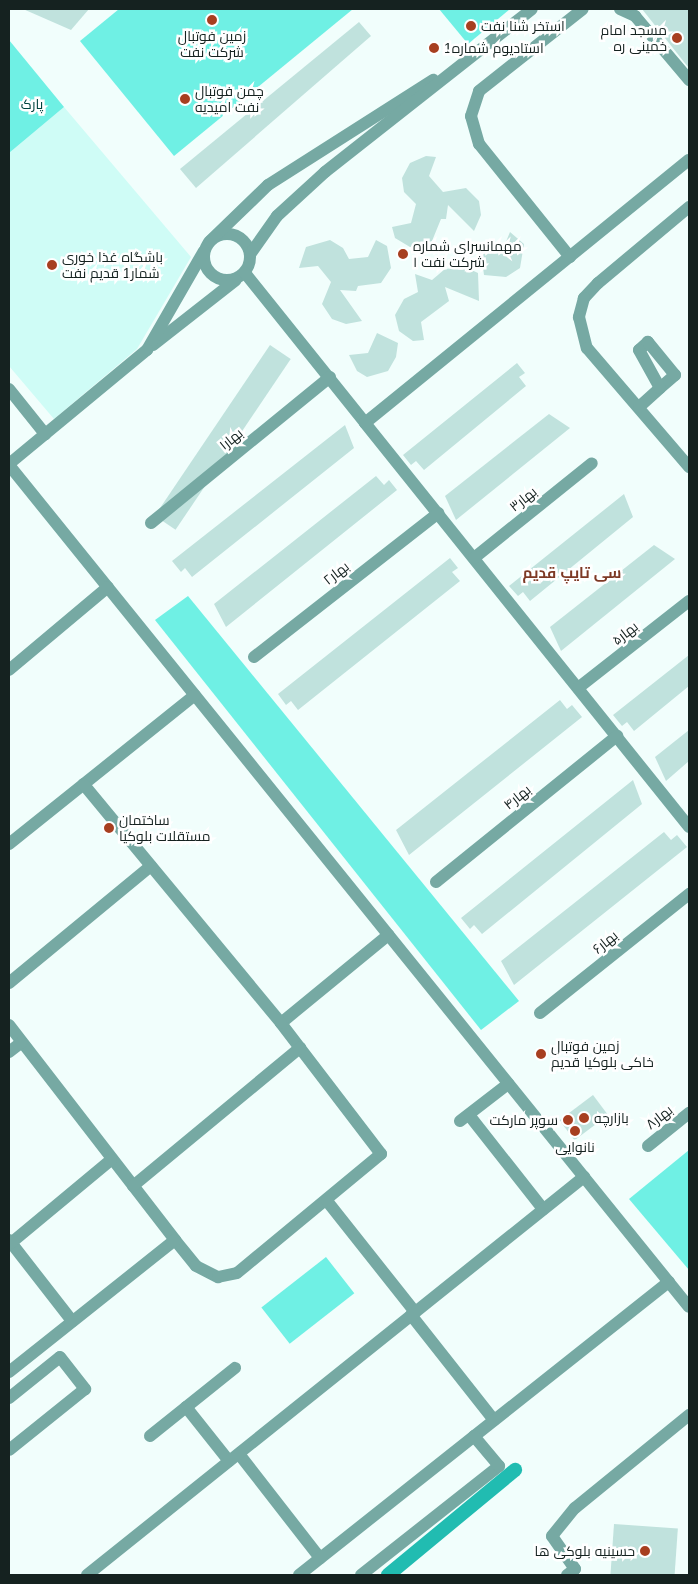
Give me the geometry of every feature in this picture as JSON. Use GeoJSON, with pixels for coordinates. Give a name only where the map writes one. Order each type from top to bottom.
{"type":"FeatureCollection","features":[{"type":"Feature","properties":{"kind":"street"},"geometry":{"type":"LineString","coordinates":[[532,9],[325,172],[277,216],[250,254],[240,276],[9,464],[689,1307]]}},
{"type":"Feature","properties":{"kind":"street"},"geometry":{"type":"LineString","coordinates":[[570,257],[478,144],[471,116],[479,91],[583,9]]}},
{"type":"Feature","properties":{"kind":"street"},"geometry":{"type":"LineString","coordinates":[[620,9],[635,16],[689,80]]}},
{"type":"Feature","properties":{"kind":"street"},"geometry":{"type":"LineString","coordinates":[[148,350],[207,246],[268,185],[468,61]]}},
{"type":"Feature","properties":{"kind":"street"},"geometry":{"type":"LineString","coordinates":[[366,423],[689,160]]}},
{"type":"Feature","properties":{"kind":"street"},"geometry":{"type":"LineString","coordinates":[[689,207],[584,298],[579,317],[587,348],[689,467]]}},
{"type":"Feature","properties":{"kind":"street"},"geometry":{"type":"LineString","coordinates":[[240,276],[226,281],[211,275],[203,261],[207,246],[223,234],[238,236],[250,254]]}},
{"type":"Feature","properties":{"kind":"street"},"geometry":{"type":"LineString","coordinates":[[240,276],[330,377],[689,827]]}},
{"type":"Feature","properties":{"kind":"street","name":"بهار۱"},"geometry":{"type":"LineString","coordinates":[[151,523],[330,377]]}},
{"type":"Feature","properties":{"kind":"street"},"geometry":{"type":"LineString","coordinates":[[639,407],[660,388]]}},
{"type":"Feature","properties":{"kind":"street"},"geometry":{"type":"LineString","coordinates":[[10,393],[46,434]]}},
{"type":"Feature","properties":{"kind":"street","name":"بهار۳"},"geometry":{"type":"LineString","coordinates":[[474,558],[592,463]]}},
{"type":"Feature","properties":{"kind":"street","name":"بهار۲"},"geometry":{"type":"LineString","coordinates":[[254,657],[438,513]]}},
{"type":"Feature","properties":{"kind":"street"},"geometry":{"type":"LineString","coordinates":[[9,670],[108,587]]}},
{"type":"Feature","properties":{"kind":"street","name":"بهار۵"},"geometry":{"type":"LineString","coordinates":[[578,688],[689,601]]}},
{"type":"Feature","properties":{"kind":"street"},"geometry":{"type":"LineString","coordinates":[[9,844],[195,695]]}},
{"type":"Feature","properties":{"kind":"street","name":"بهار۴"},"geometry":{"type":"LineString","coordinates":[[436,882],[617,736]]}},
{"type":"Feature","properties":{"kind":"street"},"geometry":{"type":"LineString","coordinates":[[9,1025],[111,1160],[175,1240],[206,1273],[229,1277],[327,1201],[381,1154],[281,1023],[83,784]]}},
{"type":"Feature","properties":{"kind":"street"},"geometry":{"type":"LineString","coordinates":[[9,983],[151,866]]}},
{"type":"Feature","properties":{"kind":"street","name":"بهار۶"},"geometry":{"type":"LineString","coordinates":[[540,1014],[689,894]]}},
{"type":"Feature","properties":{"kind":"street"},"geometry":{"type":"LineString","coordinates":[[281,1023],[388,935]]}},
{"type":"Feature","properties":{"kind":"street"},"geometry":{"type":"LineString","coordinates":[[9,1052],[22,1042]]}},
{"type":"Feature","properties":{"kind":"street"},"geometry":{"type":"LineString","coordinates":[[133,1186],[300,1048]]}},
{"type":"Feature","properties":{"kind":"street"},"geometry":{"type":"LineString","coordinates":[[508,1084],[465,1118],[543,1209]]}},
{"type":"Feature","properties":{"kind":"street","name":"بهار۸"},"geometry":{"type":"LineString","coordinates":[[648,1146],[689,1113]]}},
{"type":"Feature","properties":{"kind":"street"},"geometry":{"type":"LineString","coordinates":[[72,1321],[10,1242],[111,1160]]}},
{"type":"Feature","properties":{"kind":"street"},"geometry":{"type":"LineString","coordinates":[[87,1575],[584,1177]]}},
{"type":"Feature","properties":{"kind":"street"},"geometry":{"type":"LineString","coordinates":[[327,1201],[494,1420]]}},
{"type":"Feature","properties":{"kind":"street"},"geometry":{"type":"LineString","coordinates":[[9,1372],[175,1240]]}},
{"type":"Feature","properties":{"kind":"street"},"geometry":{"type":"LineString","coordinates":[[298,1575],[668,1282]]}},
{"type":"Feature","properties":{"kind":"street"},"geometry":{"type":"LineString","coordinates":[[9,1398],[60,1357],[85,1389],[9,1450]]}},
{"type":"Feature","properties":{"kind":"street"},"geometry":{"type":"LineString","coordinates":[[150,1436],[235,1368]]}},
{"type":"Feature","properties":{"kind":"street"},"geometry":{"type":"LineString","coordinates":[[186,1408],[234,1458],[320,1558]]}},
{"type":"Feature","properties":{"kind":"street"},"geometry":{"type":"LineString","coordinates":[[567,1575],[575,1569],[552,1536],[576,1508],[689,1415]]}},
{"type":"Feature","properties":{"kind":"street"},"geometry":{"type":"LineString","coordinates":[[361,1575],[498,1466],[474,1436]]}},
{"type":"Feature","properties":{"kind":"shaded area"},"geometry":{"type":"Polygon","coordinates":[[[64,107],[191,257],[137,349],[54,419],[9,366],[9,153],[64,107]]]}},
{"type":"Feature","properties":{"kind":"green space","name":"چمن فوتبال نفت امیدیه"},"geometry":{"type":"Polygon","coordinates":[[[119,9],[353,9],[174,156],[80,41],[119,9]]]}},
{"type":"Feature","properties":{"kind":"green space","name":"استخر شنا نفت"},"geometry":{"type":"Polygon","coordinates":[[[439,9],[510,9],[468,44],[439,9]]]}},
{"type":"Feature","properties":{"kind":"green space","name":"پارک"},"geometry":{"type":"Polygon","coordinates":[[[9,40],[64,107],[9,153],[9,40]]]}},
{"type":"Feature","properties":{"kind":"green space"},"geometry":{"type":"Polygon","coordinates":[[[188,596],[519,1001],[481,1030],[155,620],[188,596]]]}},
{"type":"Feature","properties":{"kind":"green space"},"geometry":{"type":"Polygon","coordinates":[[[689,1150],[689,1270],[629,1199],[689,1150]]]}},
{"type":"Feature","properties":{"kind":"green space"},"geometry":{"type":"Polygon","coordinates":[[[326,1257],[354,1293],[290,1344],[261,1307],[326,1257]]]}},
{"type":"Feature","properties":{"kind":"building"},"geometry":{"type":"Polygon","coordinates":[[[23,9],[89,9],[71,30],[23,9]]]}},
{"type":"Feature","properties":{"kind":"building","name":"مسجد امام خمینی ره"},"geometry":{"type":"Polygon","coordinates":[[[642,9],[689,9],[689,68],[684,62],[642,9]]]}},
{"type":"Feature","properties":{"kind":"building"},"geometry":{"type":"Polygon","coordinates":[[[359,22],[371,36],[196,188],[180,169],[359,22]]]}},
{"type":"Feature","properties":{"kind":"building"},"geometry":{"type":"Polygon","coordinates":[[[426,156],[436,157],[429,176],[443,192],[466,188],[479,201],[481,215],[474,231],[448,205],[446,219],[441,219],[432,241],[410,247],[395,238],[392,227],[411,223],[416,204],[404,192],[402,178],[410,163],[426,156]]]}},
{"type":"Feature","properties":{"kind":"building"},"geometry":{"type":"Polygon","coordinates":[[[510,232],[524,244],[520,268],[506,277],[484,275],[481,252],[503,249],[510,232]]]}},
{"type":"Feature","properties":{"kind":"building"},"geometry":{"type":"Polygon","coordinates":[[[330,240],[343,248],[349,259],[368,257],[376,240],[387,246],[391,268],[381,283],[358,286],[356,291],[340,290],[362,321],[346,324],[332,319],[322,304],[331,282],[318,266],[299,268],[306,247],[330,240]]]}},
{"type":"Feature","properties":{"kind":"building"},"geometry":{"type":"Polygon","coordinates":[[[465,267],[478,273],[479,301],[445,287],[449,301],[421,322],[424,340],[413,341],[399,331],[395,315],[404,299],[418,292],[415,274],[432,280],[445,269],[465,267]]]}},
{"type":"Feature","properties":{"kind":"building"},"geometry":{"type":"Polygon","coordinates":[[[377,333],[398,343],[396,357],[388,371],[367,377],[357,371],[349,355],[368,353],[377,333]]]}},
{"type":"Feature","properties":{"kind":"building"},"geometry":{"type":"Polygon","coordinates":[[[270,345],[291,359],[176,530],[155,516],[270,345]]]}},
{"type":"Feature","properties":{"kind":"building"},"geometry":{"type":"Polygon","coordinates":[[[517,363],[525,373],[519,377],[526,386],[424,470],[416,461],[411,465],[403,455],[517,363]]]}},
{"type":"Feature","properties":{"kind":"building"},"geometry":{"type":"Polygon","coordinates":[[[549,414],[570,428],[456,520],[445,496],[549,414]]]}},
{"type":"Feature","properties":{"kind":"building"},"geometry":{"type":"Polygon","coordinates":[[[345,425],[354,448],[192,577],[185,568],[181,572],[172,561],[345,425]]]}},
{"type":"Feature","properties":{"kind":"building"},"geometry":{"type":"Polygon","coordinates":[[[376,476],[384,485],[389,480],[397,490],[226,627],[214,604],[376,476]]]}},
{"type":"Feature","properties":{"kind":"building"},"geometry":{"type":"Polygon","coordinates":[[[624,494],[633,517],[530,601],[523,592],[518,596],[509,586],[624,494]]]}},
{"type":"Feature","properties":{"kind":"building"},"geometry":{"type":"Polygon","coordinates":[[[654,545],[675,559],[561,651],[550,627],[654,545]]]}},
{"type":"Feature","properties":{"kind":"building"},"geometry":{"type":"Polygon","coordinates":[[[450,558],[458,568],[452,572],[460,581],[298,710],[291,701],[286,705],[278,694],[450,558]]]}},
{"type":"Feature","properties":{"kind":"building"},"geometry":{"type":"Polygon","coordinates":[[[689,655],[689,686],[634,731],[627,722],[622,726],[613,715],[689,655]]]}},
{"type":"Feature","properties":{"kind":"building"},"geometry":{"type":"Polygon","coordinates":[[[560,700],[567,709],[572,705],[582,717],[409,855],[396,830],[560,700]]]}},
{"type":"Feature","properties":{"kind":"building"},"geometry":{"type":"Polygon","coordinates":[[[689,730],[689,761],[666,781],[655,757],[689,730]]]}},
{"type":"Feature","properties":{"kind":"building"},"geometry":{"type":"Polygon","coordinates":[[[633,780],[642,804],[482,934],[474,925],[470,929],[461,918],[633,780]]]}},
{"type":"Feature","properties":{"kind":"building"},"geometry":{"type":"Polygon","coordinates":[[[664,832],[671,840],[677,835],[687,847],[514,985],[501,961],[664,832]]]}},
{"type":"Feature","properties":{"kind":"building","name":"بازارچه"},"geometry":{"type":"Polygon","coordinates":[[[593,1095],[608,1115],[575,1140],[559,1120],[593,1095]]]}},
{"type":"Feature","properties":{"kind":"building","name":"حسینیه بلوکی ها"},"geometry":{"type":"Polygon","coordinates":[[[614,1524],[678,1528],[675,1575],[610,1575],[614,1524]]]}},
{"type":"Feature","properties":{"kind":"waterway"},"geometry":{"type":"LineString","coordinates":[[388,1575],[515,1470]]}},
{"type":"Feature","properties":{"kind":"place","name":"زمین فوتبال شرکت نفت"},"geometry":{"type":"Point","coordinates":[212,20]}},
{"type":"Feature","properties":{"kind":"place","name":"استخر شنا نفت"},"geometry":{"type":"Point","coordinates":[471,26]}},
{"type":"Feature","properties":{"kind":"place","name":"مسجد امام خمینی ره"},"geometry":{"type":"Point","coordinates":[677,38]}},
{"type":"Feature","properties":{"kind":"place","name":"استادیوم شماره1"},"geometry":{"type":"Point","coordinates":[434,48]}},
{"type":"Feature","properties":{"kind":"place","name":"چمن فوتبال نفت امیدیه"},"geometry":{"type":"Point","coordinates":[185,99]}},
{"type":"Feature","properties":{"kind":"place","name":"مهمانسرای شماره ۱ شرکت نفت"},"geometry":{"type":"Point","coordinates":[403,254]}},
{"type":"Feature","properties":{"kind":"place","name":"باشگاه غذا خوری شمار1 قدیم نفت"},"geometry":{"type":"Point","coordinates":[52,265]}},
{"type":"Feature","properties":{"kind":"place","name":"ساختمان مستقلات بلوکیا"},"geometry":{"type":"Point","coordinates":[109,828]}},
{"type":"Feature","properties":{"kind":"place","name":"زمین فوتبال خاکی بلوکیا قدیم"},"geometry":{"type":"Point","coordinates":[541,1054]}},
{"type":"Feature","properties":{"kind":"place","name":"بازارچه"},"geometry":{"type":"Point","coordinates":[584,1118]}},
{"type":"Feature","properties":{"kind":"place","name":"سوپر مارکت"},"geometry":{"type":"Point","coordinates":[568,1120]}},
{"type":"Feature","properties":{"kind":"place","name":"نانوایی"},"geometry":{"type":"Point","coordinates":[575,1131]}},
{"type":"Feature","properties":{"kind":"place","name":"حسینیه بلوکی ها"},"geometry":{"type":"Point","coordinates":[645,1551]}},
{"type":"Feature","properties":{"kind":"district","name":"سی تایپ قدیم"},"geometry":{"type":"Point","coordinates":[572,573]}}]}
